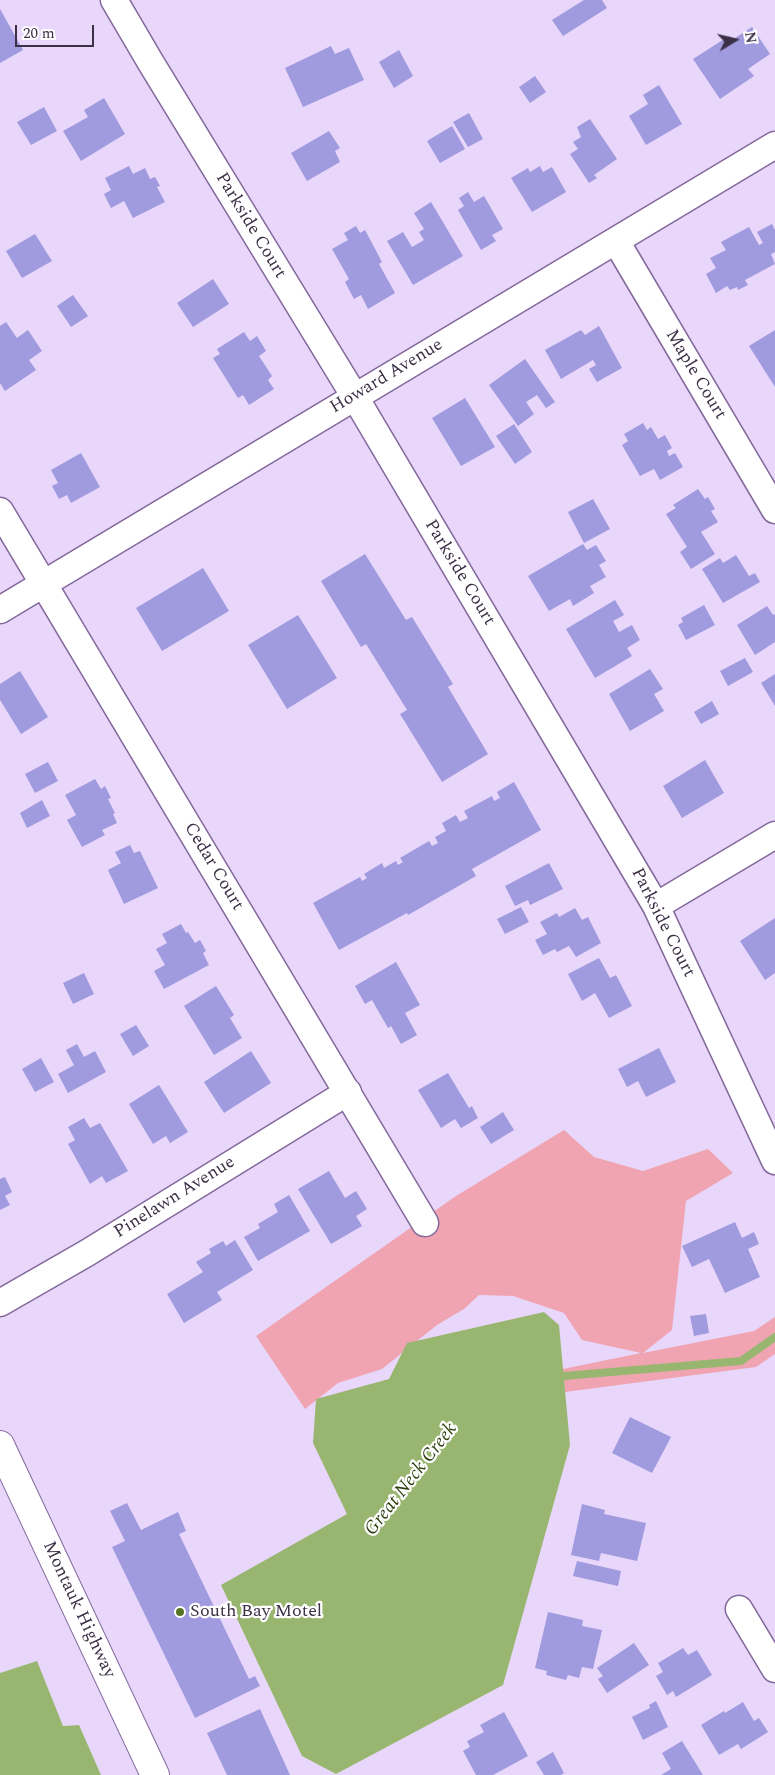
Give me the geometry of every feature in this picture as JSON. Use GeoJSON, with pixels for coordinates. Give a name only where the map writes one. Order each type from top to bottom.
{"type":"FeatureCollection","features":[{"type":"Feature","properties":{"kind":"main road","name":"Montauk Highway"},"geometry":{"type":"LineString","coordinates":[[0,1445],[155,1775]]}},
{"type":"Feature","properties":{"kind":"street","name":"Parkside Court"},"geometry":{"type":"LineString","coordinates":[[114,0],[355,397],[656,906],[775,1161]]}},
{"type":"Feature","properties":{"kind":"street","name":"Howard Avenue"},"geometry":{"type":"LineString","coordinates":[[0,610],[775,145]]}},
{"type":"Feature","properties":{"kind":"street","name":"Maple Court"},"geometry":{"type":"LineString","coordinates":[[616,240],[775,510]]}},
{"type":"Feature","properties":{"kind":"street","name":"Cedar Court"},"geometry":{"type":"LineString","coordinates":[[0,511],[425,1223]]}},
{"type":"Feature","properties":{"kind":"street"},"geometry":{"type":"LineString","coordinates":[[656,906],[775,835]]}},
{"type":"Feature","properties":{"kind":"street","name":"Pinelawn Avenue"},"geometry":{"type":"LineString","coordinates":[[0,1302],[87,1253],[348,1092]]}},
{"type":"Feature","properties":{"kind":"street"},"geometry":{"type":"LineString","coordinates":[[739,1609],[775,1669]]}},
{"type":"Feature","properties":{"kind":"shaded area"},"geometry":{"type":"Polygon","coordinates":[[[564,1130],[594,1157],[643,1171],[708,1149],[733,1173],[686,1201],[672,1330],[643,1353],[754,1331],[775,1317],[775,1354],[756,1367],[565,1392],[563,1369],[641,1353],[582,1340],[564,1313],[513,1296],[479,1295],[464,1309],[437,1325],[382,1369],[338,1383],[305,1409],[256,1336],[456,1196],[564,1130]]]}},
{"type":"Feature","properties":{"kind":"water"},"geometry":{"type":"Polygon","coordinates":[[[544,1312],[559,1325],[570,1445],[503,1685],[336,1774],[302,1756],[221,1585],[347,1514],[313,1443],[316,1399],[389,1379],[407,1343],[544,1312]]]}},
{"type":"Feature","properties":{"kind":"water"},"geometry":{"type":"Polygon","coordinates":[[[37,1661],[63,1726],[79,1725],[101,1775],[0,1775],[0,1673],[37,1661]]]}},
{"type":"Feature","properties":{"kind":"building"},"geometry":{"type":"Polygon","coordinates":[[[584,0],[602,0],[607,8],[563,36],[552,20],[584,0]]]}},
{"type":"Feature","properties":{"kind":"building"},"geometry":{"type":"Polygon","coordinates":[[[0,9],[23,50],[0,63],[0,9]]]}},
{"type":"Feature","properties":{"kind":"building"},"geometry":{"type":"Polygon","coordinates":[[[752,27],[770,54],[748,69],[754,76],[720,99],[693,59],[729,36],[732,40],[752,27]]]}},
{"type":"Feature","properties":{"kind":"building"},"geometry":{"type":"Polygon","coordinates":[[[331,46],[335,54],[349,48],[364,80],[303,107],[285,68],[331,46]]]}},
{"type":"Feature","properties":{"kind":"building"},"geometry":{"type":"Polygon","coordinates":[[[399,50],[413,76],[394,88],[379,62],[399,50]]]}},
{"type":"Feature","properties":{"kind":"building"},"geometry":{"type":"Polygon","coordinates":[[[535,76],[546,92],[530,103],[519,87],[535,76]]]}},
{"type":"Feature","properties":{"kind":"building"},"geometry":{"type":"Polygon","coordinates":[[[659,85],[682,124],[646,145],[629,116],[648,104],[643,95],[659,85]]]}},
{"type":"Feature","properties":{"kind":"building"},"geometry":{"type":"Polygon","coordinates":[[[104,98],[125,134],[81,161],[63,131],[88,117],[84,110],[104,98]]]}},
{"type":"Feature","properties":{"kind":"building"},"geometry":{"type":"Polygon","coordinates":[[[44,107],[57,131],[31,145],[17,122],[44,107]]]}},
{"type":"Feature","properties":{"kind":"building"},"geometry":{"type":"Polygon","coordinates":[[[469,113],[483,139],[468,147],[453,122],[469,113]]]}},
{"type":"Feature","properties":{"kind":"building"},"geometry":{"type":"Polygon","coordinates":[[[590,119],[617,159],[594,175],[597,178],[589,183],[570,154],[578,149],[573,142],[581,137],[577,127],[590,119]]]}},
{"type":"Feature","properties":{"kind":"building"},"geometry":{"type":"Polygon","coordinates":[[[452,126],[465,149],[440,163],[427,141],[452,126]]]}},
{"type":"Feature","properties":{"kind":"building"},"geometry":{"type":"Polygon","coordinates":[[[329,131],[340,148],[335,151],[340,162],[307,181],[291,153],[329,131]]]}},
{"type":"Feature","properties":{"kind":"building"},"geometry":{"type":"Polygon","coordinates":[[[129,166],[133,174],[145,168],[150,179],[155,177],[160,186],[157,187],[165,202],[133,218],[124,201],[111,208],[104,194],[111,190],[105,178],[129,166]]]}},
{"type":"Feature","properties":{"kind":"building"},"geometry":{"type":"Polygon","coordinates":[[[540,166],[543,172],[552,167],[566,192],[532,212],[511,178],[528,168],[530,172],[540,166]]]}},
{"type":"Feature","properties":{"kind":"building"},"geometry":{"type":"Polygon","coordinates":[[[468,192],[474,202],[484,196],[503,229],[492,235],[496,241],[481,250],[458,210],[464,206],[459,198],[468,192]]]}},
{"type":"Feature","properties":{"kind":"building"},"geometry":{"type":"Polygon","coordinates":[[[431,202],[463,256],[413,285],[387,241],[403,232],[412,247],[424,240],[419,232],[424,229],[414,213],[431,202]]]}},
{"type":"Feature","properties":{"kind":"building"},"geometry":{"type":"Polygon","coordinates":[[[772,224],[775,230],[775,252],[771,254],[775,264],[745,280],[748,285],[738,290],[737,287],[730,290],[727,286],[716,293],[706,274],[716,268],[710,258],[726,250],[721,242],[749,227],[759,245],[763,243],[757,232],[772,224]]]}},
{"type":"Feature","properties":{"kind":"building"},"geometry":{"type":"Polygon","coordinates":[[[356,226],[360,233],[365,230],[382,262],[379,264],[395,293],[368,309],[361,295],[354,299],[345,282],[349,279],[332,249],[348,240],[344,233],[356,226]]]}},
{"type":"Feature","properties":{"kind":"building"},"geometry":{"type":"Polygon","coordinates":[[[35,234],[52,261],[22,278],[6,251],[35,234]]]}},
{"type":"Feature","properties":{"kind":"building"},"geometry":{"type":"Polygon","coordinates":[[[213,279],[229,304],[193,327],[177,303],[213,279]]]}},
{"type":"Feature","properties":{"kind":"building"},"geometry":{"type":"Polygon","coordinates":[[[73,295],[88,316],[71,327],[57,306],[73,295]]]}},
{"type":"Feature","properties":{"kind":"building"},"geometry":{"type":"Polygon","coordinates":[[[6,322],[17,338],[28,330],[42,351],[29,360],[36,370],[5,391],[0,383],[0,326],[6,322]]]}},
{"type":"Feature","properties":{"kind":"building"},"geometry":{"type":"Polygon","coordinates":[[[599,326],[622,368],[597,382],[589,369],[596,365],[593,360],[561,379],[545,350],[581,330],[585,335],[599,326]]]}},
{"type":"Feature","properties":{"kind":"building"},"geometry":{"type":"Polygon","coordinates":[[[775,330],[775,387],[749,346],[775,330]]]}},
{"type":"Feature","properties":{"kind":"building"},"geometry":{"type":"Polygon","coordinates":[[[244,332],[250,341],[257,336],[266,351],[259,356],[272,376],[268,380],[274,389],[249,405],[243,395],[238,398],[213,358],[220,354],[217,349],[244,332]]]}},
{"type":"Feature","properties":{"kind":"building"},"geometry":{"type":"Polygon","coordinates":[[[525,359],[555,402],[546,408],[537,395],[526,402],[534,414],[518,426],[489,385],[525,359]]]}},
{"type":"Feature","properties":{"kind":"building"},"geometry":{"type":"Polygon","coordinates":[[[465,398],[495,447],[461,466],[432,418],[465,398]]]}},
{"type":"Feature","properties":{"kind":"building"},"geometry":{"type":"Polygon","coordinates":[[[643,423],[647,430],[651,427],[658,439],[665,435],[672,448],[667,451],[669,456],[675,453],[683,467],[660,480],[654,469],[640,476],[622,445],[628,441],[624,434],[643,423]]]}},
{"type":"Feature","properties":{"kind":"building"},"geometry":{"type":"Polygon","coordinates":[[[514,424],[532,452],[515,464],[496,436],[514,424]]]}},
{"type":"Feature","properties":{"kind":"building"},"geometry":{"type":"Polygon","coordinates":[[[81,453],[100,487],[71,503],[67,495],[59,499],[52,486],[58,483],[51,470],[81,453]]]}},
{"type":"Feature","properties":{"kind":"building"},"geometry":{"type":"Polygon","coordinates":[[[698,489],[705,499],[708,497],[715,509],[711,511],[718,522],[701,532],[715,554],[691,569],[680,552],[687,547],[666,514],[676,508],[673,505],[698,489]]]}},
{"type":"Feature","properties":{"kind":"building"},"geometry":{"type":"Polygon","coordinates":[[[593,499],[610,529],[584,543],[568,512],[593,499]]]}},
{"type":"Feature","properties":{"kind":"building"},"geometry":{"type":"Polygon","coordinates":[[[583,544],[587,550],[596,545],[606,561],[599,565],[606,577],[590,586],[594,593],[573,606],[570,599],[549,611],[528,576],[583,544]]]}},
{"type":"Feature","properties":{"kind":"building"},"geometry":{"type":"Polygon","coordinates":[[[365,554],[406,620],[412,617],[453,684],[448,687],[488,754],[442,782],[400,714],[407,710],[366,644],[361,647],[321,581],[365,554]]]}},
{"type":"Feature","properties":{"kind":"building"},"geometry":{"type":"Polygon","coordinates":[[[736,555],[749,576],[755,573],[760,582],[723,603],[702,569],[720,558],[723,563],[736,555]]]}},
{"type":"Feature","properties":{"kind":"building"},"geometry":{"type":"Polygon","coordinates":[[[203,568],[229,611],[162,651],[136,608],[203,568]]]}},
{"type":"Feature","properties":{"kind":"building"},"geometry":{"type":"Polygon","coordinates":[[[615,600],[624,615],[613,621],[619,632],[632,625],[640,640],[627,648],[632,656],[595,678],[566,629],[615,600]]]}},
{"type":"Feature","properties":{"kind":"building"},"geometry":{"type":"Polygon","coordinates":[[[704,605],[715,625],[686,640],[678,625],[683,622],[681,618],[704,605]]]}},
{"type":"Feature","properties":{"kind":"building"},"geometry":{"type":"Polygon","coordinates":[[[767,606],[773,615],[775,614],[775,642],[755,655],[737,625],[767,606]]]}},
{"type":"Feature","properties":{"kind":"building"},"geometry":{"type":"Polygon","coordinates":[[[298,615],[337,678],[287,709],[248,645],[298,615]]]}},
{"type":"Feature","properties":{"kind":"building"},"geometry":{"type":"Polygon","coordinates":[[[745,658],[753,672],[728,686],[720,671],[745,658]]]}},
{"type":"Feature","properties":{"kind":"building"},"geometry":{"type":"Polygon","coordinates":[[[650,669],[663,689],[654,694],[664,711],[630,731],[609,694],[650,669]]]}},
{"type":"Feature","properties":{"kind":"building"},"geometry":{"type":"Polygon","coordinates":[[[20,671],[48,717],[21,734],[0,700],[0,684],[20,671]]]}},
{"type":"Feature","properties":{"kind":"building"},"geometry":{"type":"Polygon","coordinates":[[[775,674],[775,706],[761,683],[775,674]]]}},
{"type":"Feature","properties":{"kind":"building"},"geometry":{"type":"Polygon","coordinates":[[[712,701],[719,714],[701,724],[694,712],[712,701]]]}},
{"type":"Feature","properties":{"kind":"building"},"geometry":{"type":"Polygon","coordinates":[[[705,760],[724,793],[682,818],[663,786],[705,760]]]}},
{"type":"Feature","properties":{"kind":"building"},"geometry":{"type":"Polygon","coordinates":[[[48,762],[58,781],[35,793],[25,774],[48,762]]]}},
{"type":"Feature","properties":{"kind":"building"},"geometry":{"type":"Polygon","coordinates":[[[95,779],[101,789],[105,786],[111,798],[108,799],[115,813],[113,814],[117,823],[102,830],[105,835],[82,847],[67,820],[76,815],[65,795],[95,779]]]}},
{"type":"Feature","properties":{"kind":"building"},"geometry":{"type":"Polygon","coordinates":[[[514,782],[541,830],[472,869],[476,876],[408,915],[407,913],[339,950],[313,903],[360,877],[362,881],[367,878],[364,874],[382,863],[384,868],[396,861],[398,865],[403,862],[400,858],[429,841],[432,846],[438,843],[435,837],[446,831],[442,823],[456,815],[460,822],[468,818],[464,811],[492,796],[494,801],[500,798],[497,792],[514,782]]]}},
{"type":"Feature","properties":{"kind":"building"},"geometry":{"type":"Polygon","coordinates":[[[42,800],[50,816],[27,828],[20,813],[42,800]]]}},
{"type":"Feature","properties":{"kind":"building"},"geometry":{"type":"Polygon","coordinates":[[[130,845],[134,853],[140,851],[158,888],[124,904],[108,870],[121,863],[115,852],[130,845]]]}},
{"type":"Feature","properties":{"kind":"building"},"geometry":{"type":"Polygon","coordinates":[[[549,863],[563,889],[530,905],[528,900],[515,906],[505,886],[549,863]]]}},
{"type":"Feature","properties":{"kind":"building"},"geometry":{"type":"Polygon","coordinates":[[[521,907],[529,922],[505,934],[497,919],[521,907]]]}},
{"type":"Feature","properties":{"kind":"building"},"geometry":{"type":"Polygon","coordinates":[[[575,908],[582,920],[588,917],[601,943],[576,957],[569,946],[557,952],[555,949],[543,955],[535,940],[547,934],[540,922],[557,913],[559,917],[575,908]]]}},
{"type":"Feature","properties":{"kind":"building"},"geometry":{"type":"Polygon","coordinates":[[[775,918],[775,973],[765,980],[740,941],[775,918]]]}},
{"type":"Feature","properties":{"kind":"building"},"geometry":{"type":"Polygon","coordinates":[[[181,924],[195,943],[200,940],[206,951],[203,953],[209,965],[164,989],[154,971],[165,965],[156,949],[167,943],[162,934],[181,924]]]}},
{"type":"Feature","properties":{"kind":"building"},"geometry":{"type":"Polygon","coordinates":[[[599,958],[610,978],[616,975],[632,1006],[609,1018],[595,993],[582,1001],[568,974],[599,958]]]}},
{"type":"Feature","properties":{"kind":"building"},"geometry":{"type":"Polygon","coordinates":[[[396,962],[420,1005],[405,1013],[417,1035],[401,1044],[391,1026],[388,1028],[372,1000],[365,1004],[355,986],[396,962]]]}},
{"type":"Feature","properties":{"kind":"building"},"geometry":{"type":"Polygon","coordinates":[[[84,973],[94,994],[73,1004],[63,983],[84,973]]]}},
{"type":"Feature","properties":{"kind":"building"},"geometry":{"type":"Polygon","coordinates":[[[216,986],[234,1015],[230,1018],[242,1038],[214,1055],[184,1006],[216,986]]]}},
{"type":"Feature","properties":{"kind":"building"},"geometry":{"type":"Polygon","coordinates":[[[136,1025],[149,1046],[133,1056],[120,1034],[136,1025]]]}},
{"type":"Feature","properties":{"kind":"building"},"geometry":{"type":"Polygon","coordinates":[[[77,1044],[84,1057],[95,1051],[106,1072],[68,1093],[58,1074],[74,1065],[66,1050],[77,1044]]]}},
{"type":"Feature","properties":{"kind":"building"},"geometry":{"type":"Polygon","coordinates":[[[659,1048],[676,1082],[646,1097],[638,1081],[627,1087],[618,1069],[659,1048]]]}},
{"type":"Feature","properties":{"kind":"building"},"geometry":{"type":"Polygon","coordinates":[[[251,1051],[271,1083],[224,1113],[204,1082],[251,1051]]]}},
{"type":"Feature","properties":{"kind":"building"},"geometry":{"type":"Polygon","coordinates":[[[41,1058],[54,1082],[35,1092],[22,1069],[41,1058]]]}},
{"type":"Feature","properties":{"kind":"building"},"geometry":{"type":"Polygon","coordinates":[[[448,1073],[469,1108],[472,1106],[478,1118],[461,1128],[455,1119],[441,1128],[418,1090],[448,1073]]]}},
{"type":"Feature","properties":{"kind":"building"},"geometry":{"type":"Polygon","coordinates":[[[159,1085],[188,1132],[170,1143],[166,1136],[153,1144],[129,1104],[159,1085]]]}},
{"type":"Feature","properties":{"kind":"building"},"geometry":{"type":"Polygon","coordinates":[[[503,1112],[514,1130],[491,1144],[480,1127],[503,1112]]]}},
{"type":"Feature","properties":{"kind":"building"},"geometry":{"type":"Polygon","coordinates":[[[84,1118],[90,1128],[100,1123],[128,1171],[106,1183],[102,1176],[90,1184],[68,1144],[75,1140],[68,1127],[84,1118]]]}},
{"type":"Feature","properties":{"kind":"building"},"geometry":{"type":"Polygon","coordinates":[[[329,1171],[345,1198],[356,1191],[367,1209],[356,1216],[362,1226],[331,1244],[298,1189],[329,1171]]]}},
{"type":"Feature","properties":{"kind":"building"},"geometry":{"type":"Polygon","coordinates":[[[5,1177],[12,1192],[5,1196],[10,1205],[0,1210],[0,1179],[5,1177]]]}},
{"type":"Feature","properties":{"kind":"building"},"geometry":{"type":"Polygon","coordinates":[[[289,1195],[310,1231],[258,1261],[244,1237],[260,1228],[258,1224],[278,1212],[274,1204],[289,1195]]]}},
{"type":"Feature","properties":{"kind":"building"},"geometry":{"type":"Polygon","coordinates":[[[735,1222],[742,1238],[754,1232],[759,1244],[748,1249],[760,1277],[725,1293],[709,1259],[692,1267],[682,1246],[735,1222]]]}},
{"type":"Feature","properties":{"kind":"building"},"geometry":{"type":"Polygon","coordinates":[[[235,1240],[253,1270],[217,1292],[222,1300],[184,1323],[167,1294],[203,1272],[196,1262],[211,1253],[209,1249],[223,1241],[226,1246],[235,1240]]]}},
{"type":"Feature","properties":{"kind":"building"},"geometry":{"type":"Polygon","coordinates":[[[706,1314],[709,1333],[694,1336],[690,1316],[706,1314]]]}},
{"type":"Feature","properties":{"kind":"building"},"geometry":{"type":"Polygon","coordinates":[[[630,1417],[671,1437],[652,1473],[612,1453],[630,1417]]]}},
{"type":"Feature","properties":{"kind":"building","name":"South Bay Motel"},"geometry":{"type":"Polygon","coordinates":[[[127,1503],[141,1530],[178,1512],[186,1531],[179,1534],[249,1679],[255,1676],[260,1686],[195,1718],[112,1547],[125,1541],[110,1511],[127,1503]]]}},
{"type":"Feature","properties":{"kind":"building"},"geometry":{"type":"Polygon","coordinates":[[[582,1504],[605,1510],[604,1514],[646,1523],[637,1561],[601,1553],[599,1561],[571,1555],[582,1504]]]}},
{"type":"Feature","properties":{"kind":"building"},"geometry":{"type":"Polygon","coordinates":[[[577,1561],[621,1571],[618,1586],[573,1576],[577,1561]]]}},
{"type":"Feature","properties":{"kind":"building"},"geometry":{"type":"Polygon","coordinates":[[[548,1612],[583,1620],[582,1626],[602,1630],[593,1669],[582,1667],[579,1678],[568,1675],[566,1680],[546,1675],[547,1671],[535,1668],[548,1612]]]}},
{"type":"Feature","properties":{"kind":"building"},"geometry":{"type":"Polygon","coordinates":[[[634,1643],[649,1665],[607,1693],[598,1679],[603,1676],[597,1668],[634,1643]]]}},
{"type":"Feature","properties":{"kind":"building"},"geometry":{"type":"Polygon","coordinates":[[[683,1648],[688,1655],[697,1650],[712,1675],[676,1697],[673,1691],[667,1695],[656,1676],[663,1672],[658,1663],[683,1648]]]}},
{"type":"Feature","properties":{"kind":"building"},"geometry":{"type":"Polygon","coordinates":[[[656,1701],[668,1727],[643,1740],[632,1717],[650,1708],[649,1705],[656,1701]]]}},
{"type":"Feature","properties":{"kind":"building"},"geometry":{"type":"Polygon","coordinates":[[[743,1702],[754,1721],[759,1718],[768,1732],[741,1749],[738,1744],[719,1755],[701,1725],[743,1702]]]}},
{"type":"Feature","properties":{"kind":"building"},"geometry":{"type":"Polygon","coordinates":[[[260,1709],[290,1775],[227,1775],[207,1733],[260,1709]]]}},
{"type":"Feature","properties":{"kind":"building"},"geometry":{"type":"Polygon","coordinates":[[[504,1712],[528,1756],[493,1775],[476,1775],[463,1751],[470,1747],[467,1741],[484,1732],[480,1725],[504,1712]]]}},
{"type":"Feature","properties":{"kind":"building"},"geometry":{"type":"Polygon","coordinates":[[[682,1741],[703,1775],[661,1775],[671,1769],[662,1753],[682,1741]]]}},
{"type":"Feature","properties":{"kind":"building"},"geometry":{"type":"Polygon","coordinates":[[[553,1752],[564,1773],[561,1775],[544,1775],[536,1762],[553,1752]]]}},
{"type":"Feature","properties":{"kind":"waterway","name":"Great Neck Creek"},"geometry":{"type":"LineString","coordinates":[[556,1380],[564,1376],[741,1361],[775,1337]]}},
{"type":"Feature","properties":{"kind":"place","name":"South Bay Motel"},"geometry":{"type":"Point","coordinates":[180,1612]}}]}
